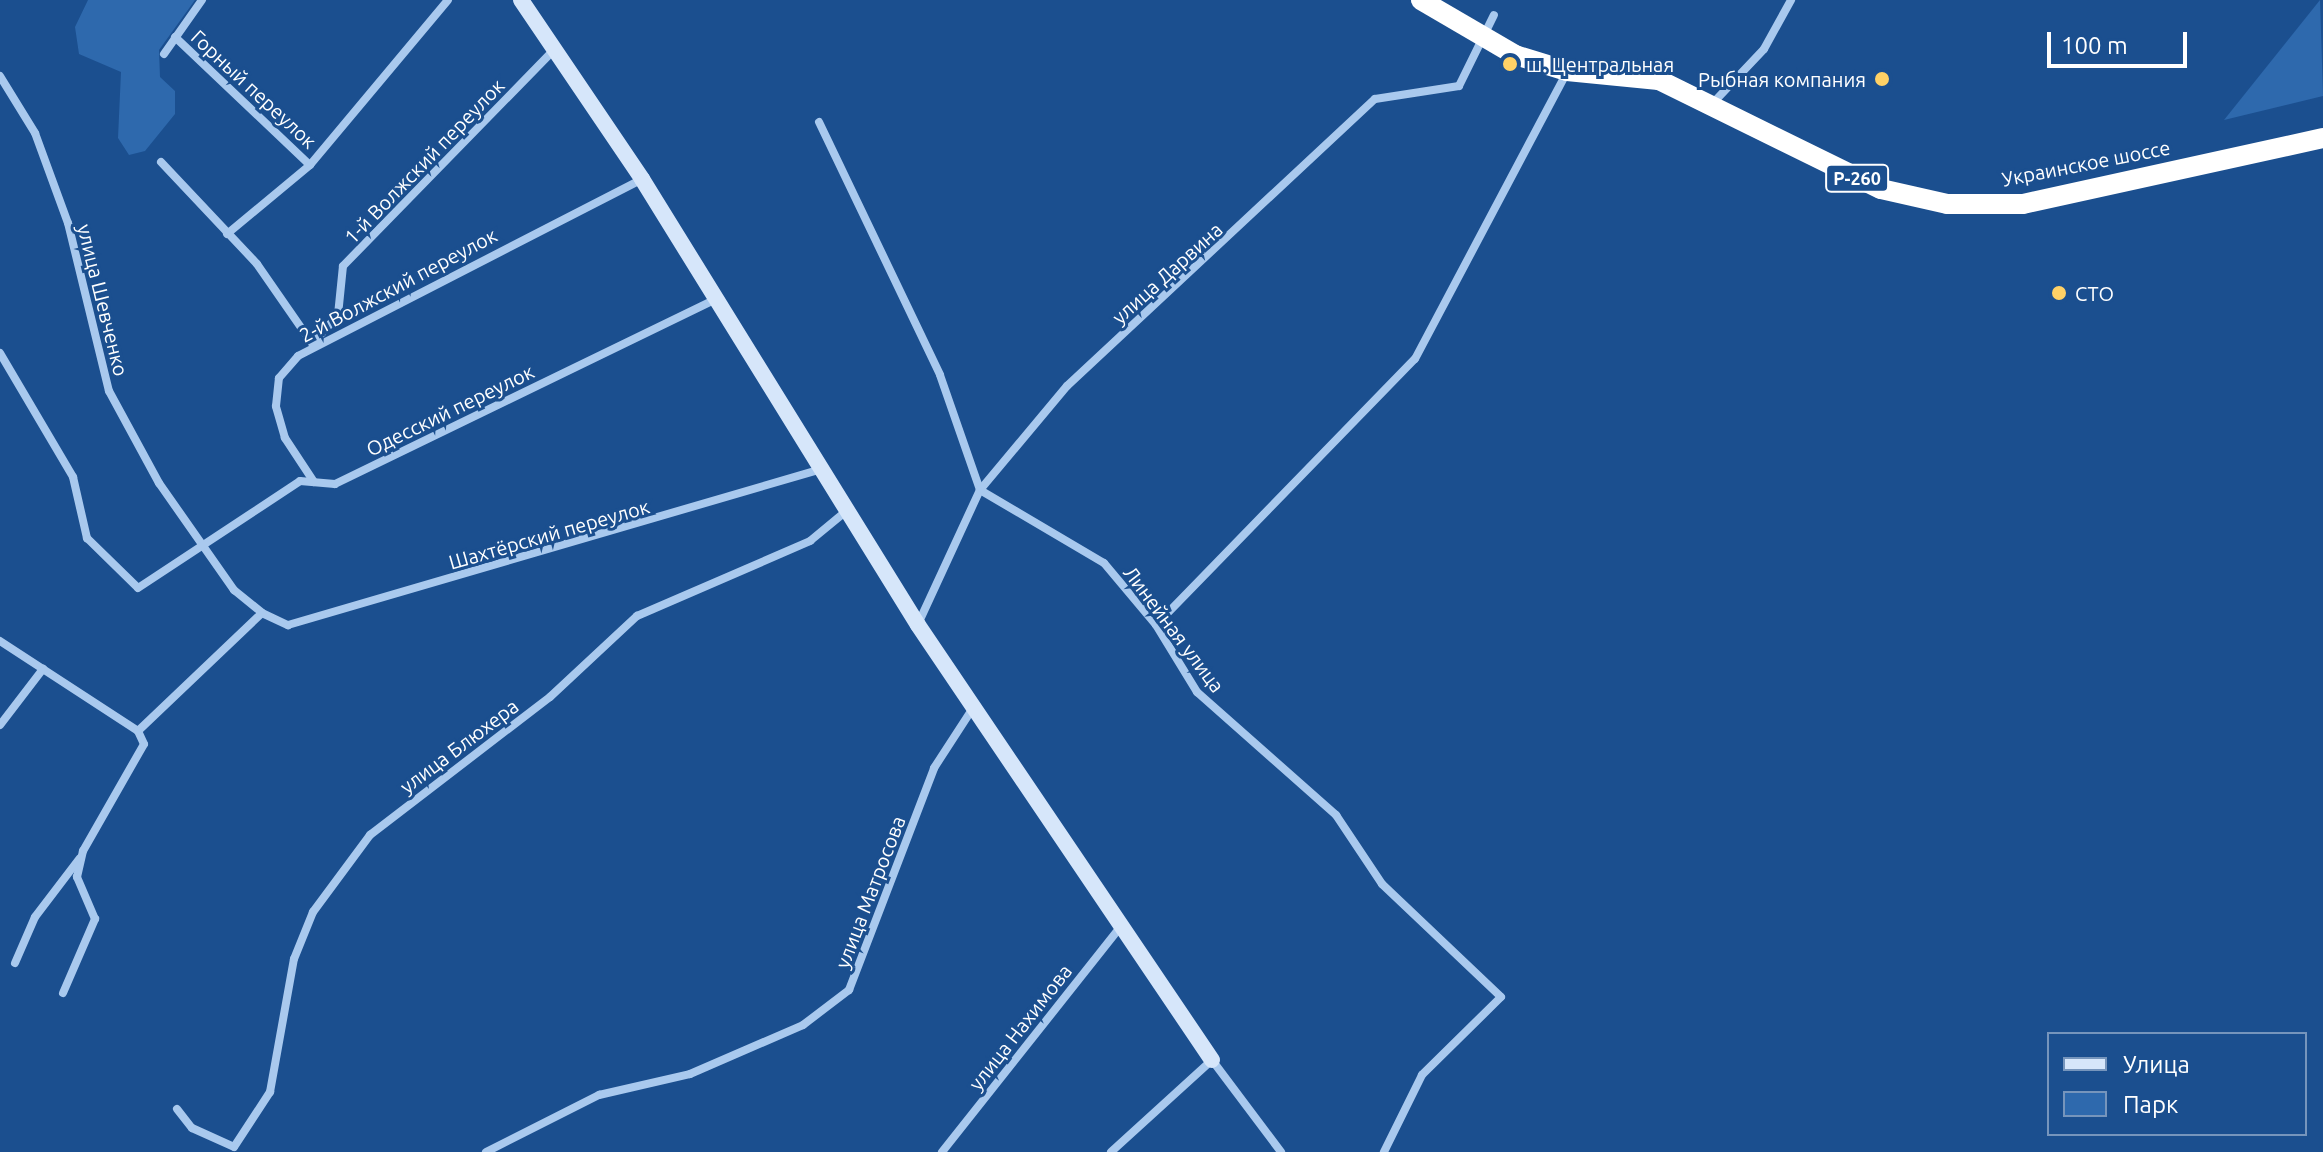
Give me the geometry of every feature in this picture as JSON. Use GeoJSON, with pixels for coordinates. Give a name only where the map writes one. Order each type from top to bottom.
{"type":"FeatureCollection","features":[{"type":"Feature","properties":{"kind":"highway","name":"Украинское шоссе"},"geometry":{"type":"LineString","coordinates":[[1421,0],[1483,42],[1567,71],[1659,80],[1713,103],[1881,189],[1947,204],[2023,204],[2323,138]]}},
{"type":"Feature","properties":{"kind":"street"},"geometry":{"type":"LineString","coordinates":[[164,54],[202,0]]}},
{"type":"Feature","properties":{"kind":"street","name":"Горный переулок"},"geometry":{"type":"LineString","coordinates":[[227,234],[310,165],[448,0]]}},
{"type":"Feature","properties":{"kind":"street"},"geometry":{"type":"LineString","coordinates":[[521,0],[642,179],[818,470],[918,625],[1124,922],[1212,1060],[1281,1152]]}},
{"type":"Feature","properties":{"kind":"street"},"geometry":{"type":"LineString","coordinates":[[1713,103],[1764,49],[1791,0]]}},
{"type":"Feature","properties":{"kind":"street","name":"улица Дарвина"},"geometry":{"type":"LineString","coordinates":[[918,625],[980,490],[1067,386],[1375,99],[1459,86],[1494,15]]}},
{"type":"Feature","properties":{"kind":"street","name":"Горный переулок"},"geometry":{"type":"LineString","coordinates":[[175,37],[310,165]]}},
{"type":"Feature","properties":{"kind":"street","name":"1-й Волжский переулок"},"geometry":{"type":"LineString","coordinates":[[314,345],[338,315],[343,266],[554,49]]}},
{"type":"Feature","properties":{"kind":"street"},"geometry":{"type":"LineString","coordinates":[[1156,625],[1415,359],[1567,71]]}},
{"type":"Feature","properties":{"kind":"street","name":"улица Шевченко"},"geometry":{"type":"LineString","coordinates":[[0,76],[35,133],[68,223],[109,391],[201,544],[262,613],[288,625]]}},
{"type":"Feature","properties":{"kind":"street"},"geometry":{"type":"LineString","coordinates":[[819,122],[940,375],[980,490]]}},
{"type":"Feature","properties":{"kind":"street"},"geometry":{"type":"LineString","coordinates":[[161,162],[227,234],[314,345]]}},
{"type":"Feature","properties":{"kind":"street","name":"2-й Волжский переулок"},"geometry":{"type":"LineString","coordinates":[[314,482],[285,438],[276,406],[279,378],[314,345],[642,179]]}},
{"type":"Feature","properties":{"kind":"street","name":"Одесский переулок"},"geometry":{"type":"LineString","coordinates":[[0,353],[73,477],[87,538],[117,574],[138,588],[300,481],[335,484],[716,299]]}},
{"type":"Feature","properties":{"kind":"street","name":"Шахтёрский переулок"},"geometry":{"type":"LineString","coordinates":[[288,625],[818,470]]}},
{"type":"Feature","properties":{"kind":"street","name":"Линейная улица"},"geometry":{"type":"LineString","coordinates":[[980,490],[1104,563],[1156,625],[1197,692],[1336,815],[1382,884],[1501,997],[1422,1075],[1384,1152]]}},
{"type":"Feature","properties":{"kind":"street","name":"улица Блюхера"},"geometry":{"type":"LineString","coordinates":[[177,1109],[192,1128],[234,1147],[270,1092],[294,959],[313,912],[370,835],[550,697],[637,616],[810,541],[845,512]]}},
{"type":"Feature","properties":{"kind":"street"},"geometry":{"type":"LineString","coordinates":[[138,731],[262,613]]}},
{"type":"Feature","properties":{"kind":"street"},"geometry":{"type":"LineString","coordinates":[[0,641],[138,731],[144,744],[83,854],[35,917],[15,963]]}},
{"type":"Feature","properties":{"kind":"street"},"geometry":{"type":"LineString","coordinates":[[0,725],[43,669]]}},
{"type":"Feature","properties":{"kind":"street","name":"улица Матросова"},"geometry":{"type":"LineString","coordinates":[[486,1152],[599,1095],[690,1074],[803,1025],[849,990],[934,768],[974,705]]}},
{"type":"Feature","properties":{"kind":"street"},"geometry":{"type":"LineString","coordinates":[[63,993],[95,919],[77,877],[83,854]]}},
{"type":"Feature","properties":{"kind":"street","name":"улица Нахимова"},"geometry":{"type":"LineString","coordinates":[[942,1152],[1124,922]]}},
{"type":"Feature","properties":{"kind":"street"},"geometry":{"type":"LineString","coordinates":[[1111,1152],[1212,1060]]}},
{"type":"Feature","properties":{"kind":"green space"},"geometry":{"type":"Polygon","coordinates":[[[88,0],[195,0],[159,50],[160,77],[175,91],[175,114],[145,151],[129,155],[118,138],[121,72],[79,54],[75,27],[88,0]]]}},
{"type":"Feature","properties":{"kind":"green space"},"geometry":{"type":"Polygon","coordinates":[[[2320,0],[2323,96],[2224,120],[2320,0]]]}},
{"type":"Feature","properties":{"kind":"place","name":"ш. Центральная"},"geometry":{"type":"Point","coordinates":[1510,64]}},
{"type":"Feature","properties":{"kind":"place","name":"Рыбная компания"},"geometry":{"type":"Point","coordinates":[1882,79]}},
{"type":"Feature","properties":{"kind":"place","name":"СТО"},"geometry":{"type":"Point","coordinates":[2059,293]}}]}
